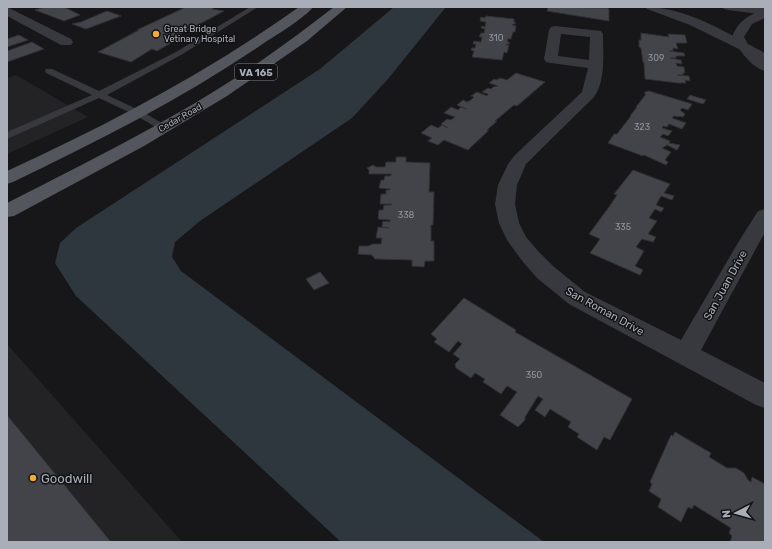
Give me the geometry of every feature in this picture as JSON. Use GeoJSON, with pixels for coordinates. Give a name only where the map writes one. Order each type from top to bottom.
{"type":"FeatureCollection","features":[{"type":"Feature","properties":{"kind":"main road","name":"VA 165"},"geometry":{"type":"LineString","coordinates":[[7,178],[138,113],[239,55],[307,7]]}},
{"type":"Feature","properties":{"kind":"main road","name":"Cedar Road"},"geometry":{"type":"LineString","coordinates":[[7,211],[164,128],[255,73],[312,32],[341,7]]}},
{"type":"Feature","properties":{"kind":"street"},"geometry":{"type":"LineString","coordinates":[[7,11],[19,7]]}},
{"type":"Feature","properties":{"kind":"street"},"geometry":{"type":"LineString","coordinates":[[651,7],[694,22],[765,58]]}},
{"type":"Feature","properties":{"kind":"street"},"geometry":{"type":"LineString","coordinates":[[728,7],[765,11]]}},
{"type":"Feature","properties":{"kind":"street"},"geometry":{"type":"LineString","coordinates":[[7,11],[66,42]]}},
{"type":"Feature","properties":{"kind":"street"},"geometry":{"type":"LineString","coordinates":[[765,14],[758,15],[752,19],[740,31],[738,37],[744,48],[765,67]]}},
{"type":"Feature","properties":{"kind":"street","name":"San Roman Drive"},"geometry":{"type":"LineString","coordinates":[[595,65],[593,86],[589,94],[518,163],[506,185],[505,207],[511,229],[525,252],[552,280],[577,298],[765,396]]}},
{"type":"Feature","properties":{"kind":"street","name":"San Juan Drive"},"geometry":{"type":"LineString","coordinates":[[686,355],[746,246],[765,216]]}},
{"type":"Feature","properties":{"kind":"lane"},"geometry":{"type":"LineString","coordinates":[[7,136],[100,95],[154,67],[218,31],[255,7]]}},
{"type":"Feature","properties":{"kind":"lane"},"geometry":{"type":"LineString","coordinates":[[49,71],[138,113],[164,128]]}},
{"type":"Feature","properties":{"kind":"shaded area"},"geometry":{"type":"Polygon","coordinates":[[[394,7],[446,7],[388,79],[352,118],[200,221],[175,242],[172,257],[181,271],[544,542],[341,542],[76,296],[55,263],[60,243],[76,228],[320,69],[394,7]]]}},
{"type":"Feature","properties":{"kind":"shaded area"},"geometry":{"type":"Polygon","coordinates":[[[16,75],[88,117],[7,154],[7,78],[16,75]]]}},
{"type":"Feature","properties":{"kind":"shaded area"},"geometry":{"type":"Polygon","coordinates":[[[7,344],[182,542],[7,542],[7,344]]]}},
{"type":"Feature","properties":{"kind":"building"},"geometry":{"type":"Polygon","coordinates":[[[45,7],[64,7],[80,15],[64,21],[35,10],[45,7]]]}},
{"type":"Feature","properties":{"kind":"building","name":"Great Bridge Vetinary Hospital"},"geometry":{"type":"Polygon","coordinates":[[[186,7],[215,7],[212,9],[224,11],[166,42],[171,43],[157,51],[152,49],[131,62],[98,52],[139,30],[137,30],[186,7]]]}},
{"type":"Feature","properties":{"kind":"building"},"geometry":{"type":"Polygon","coordinates":[[[548,7],[608,8],[609,21],[547,11],[548,7]]]}},
{"type":"Feature","properties":{"kind":"building"},"geometry":{"type":"Polygon","coordinates":[[[107,11],[121,16],[86,29],[72,24],[81,22],[107,11]]]}},
{"type":"Feature","properties":{"kind":"building"},"geometry":{"type":"Polygon","coordinates":[[[486,16],[514,19],[514,22],[516,23],[512,25],[516,26],[515,32],[513,32],[511,39],[508,39],[507,41],[510,43],[506,45],[509,45],[507,53],[504,52],[502,60],[472,57],[474,51],[471,50],[472,48],[475,48],[476,44],[473,44],[474,41],[481,42],[482,37],[479,37],[481,33],[484,33],[485,29],[481,28],[482,26],[485,27],[486,22],[480,21],[481,17],[485,18],[486,16]]]}},
{"type":"Feature","properties":{"kind":"building"},"geometry":{"type":"Polygon","coordinates":[[[641,33],[669,37],[668,34],[685,35],[687,43],[676,43],[678,49],[673,48],[673,51],[669,51],[684,53],[685,56],[670,58],[681,60],[682,64],[676,63],[677,66],[684,67],[685,73],[683,73],[683,75],[677,75],[689,76],[690,81],[685,80],[686,83],[678,83],[645,79],[644,63],[641,48],[639,47],[641,33]]]}},
{"type":"Feature","properties":{"kind":"building"},"geometry":{"type":"Polygon","coordinates":[[[19,35],[28,40],[7,47],[7,39],[19,35]]]}},
{"type":"Feature","properties":{"kind":"building"},"geometry":{"type":"Polygon","coordinates":[[[32,42],[44,49],[7,62],[7,51],[32,42]]]}},
{"type":"Feature","properties":{"kind":"building"},"geometry":{"type":"Polygon","coordinates":[[[516,73],[545,82],[517,106],[514,105],[495,121],[497,121],[468,150],[444,140],[438,145],[428,141],[432,138],[421,133],[431,125],[438,128],[442,125],[448,128],[441,124],[447,119],[451,120],[455,117],[444,113],[451,107],[458,110],[461,107],[466,109],[457,105],[463,100],[467,102],[471,100],[474,97],[471,96],[477,92],[487,96],[488,94],[482,92],[488,88],[491,89],[498,86],[489,83],[494,79],[497,80],[500,78],[507,80],[516,73]]]}},
{"type":"Feature","properties":{"kind":"building"},"geometry":{"type":"Polygon","coordinates":[[[649,91],[692,104],[688,110],[682,108],[680,110],[685,114],[683,117],[674,116],[672,118],[686,123],[682,129],[669,124],[667,127],[663,126],[662,128],[672,131],[668,136],[663,134],[660,137],[670,141],[669,143],[680,145],[677,150],[667,145],[662,148],[671,152],[665,160],[668,162],[666,165],[644,155],[643,156],[608,143],[614,134],[617,134],[631,116],[646,94],[644,93],[649,91]]]}},
{"type":"Feature","properties":{"kind":"building"},"geometry":{"type":"Polygon","coordinates":[[[690,95],[706,100],[703,104],[687,99],[690,95]]]}},
{"type":"Feature","properties":{"kind":"building"},"geometry":{"type":"Polygon","coordinates":[[[396,157],[406,157],[406,162],[430,163],[429,192],[434,192],[431,241],[434,241],[434,261],[425,261],[424,267],[412,266],[412,260],[375,259],[372,255],[358,254],[359,246],[381,244],[382,238],[376,238],[378,227],[389,228],[382,227],[383,221],[390,222],[390,220],[378,219],[379,210],[383,210],[384,205],[392,204],[380,204],[381,194],[386,194],[386,190],[390,189],[379,188],[381,180],[384,180],[385,176],[391,176],[391,174],[369,174],[369,170],[367,168],[373,165],[376,167],[385,167],[386,162],[396,162],[396,157]]]}},
{"type":"Feature","properties":{"kind":"building"},"geometry":{"type":"Polygon","coordinates":[[[633,170],[670,184],[664,193],[674,196],[672,200],[661,196],[656,205],[664,208],[661,212],[655,209],[649,218],[657,221],[648,234],[656,237],[653,242],[642,239],[636,247],[644,251],[635,266],[643,270],[640,275],[590,253],[600,239],[589,234],[617,195],[614,194],[633,170]]]}},
{"type":"Feature","properties":{"kind":"building"},"geometry":{"type":"Polygon","coordinates":[[[320,272],[329,283],[314,290],[306,279],[320,272]]]}},
{"type":"Feature","properties":{"kind":"building"},"geometry":{"type":"Polygon","coordinates":[[[464,298],[516,330],[515,332],[632,399],[610,440],[604,437],[597,450],[577,437],[579,434],[568,427],[571,422],[550,409],[545,417],[535,410],[543,399],[538,396],[525,417],[525,420],[518,427],[500,415],[517,392],[507,386],[501,394],[483,382],[485,379],[475,373],[471,378],[456,368],[455,364],[460,359],[453,354],[462,344],[458,341],[449,352],[434,342],[437,339],[431,334],[464,298]]]}},
{"type":"Feature","properties":{"kind":"building","name":"Goodwill"},"geometry":{"type":"Polygon","coordinates":[[[7,415],[111,542],[7,542],[7,415]]]}},
{"type":"Feature","properties":{"kind":"building"},"geometry":{"type":"Polygon","coordinates":[[[675,432],[711,453],[709,457],[727,468],[736,468],[744,473],[751,482],[752,477],[765,484],[765,542],[730,542],[732,536],[729,533],[731,528],[694,505],[692,509],[688,507],[681,522],[658,507],[661,499],[649,491],[652,484],[650,482],[671,435],[673,436],[675,432]]]}},
{"type":"Feature","properties":{"kind":"place","name":"Great Bridge Vetinary Hospital"},"geometry":{"type":"Point","coordinates":[156,34]}},
{"type":"Feature","properties":{"kind":"place","name":"Goodwill"},"geometry":{"type":"Point","coordinates":[33,478]}}]}
